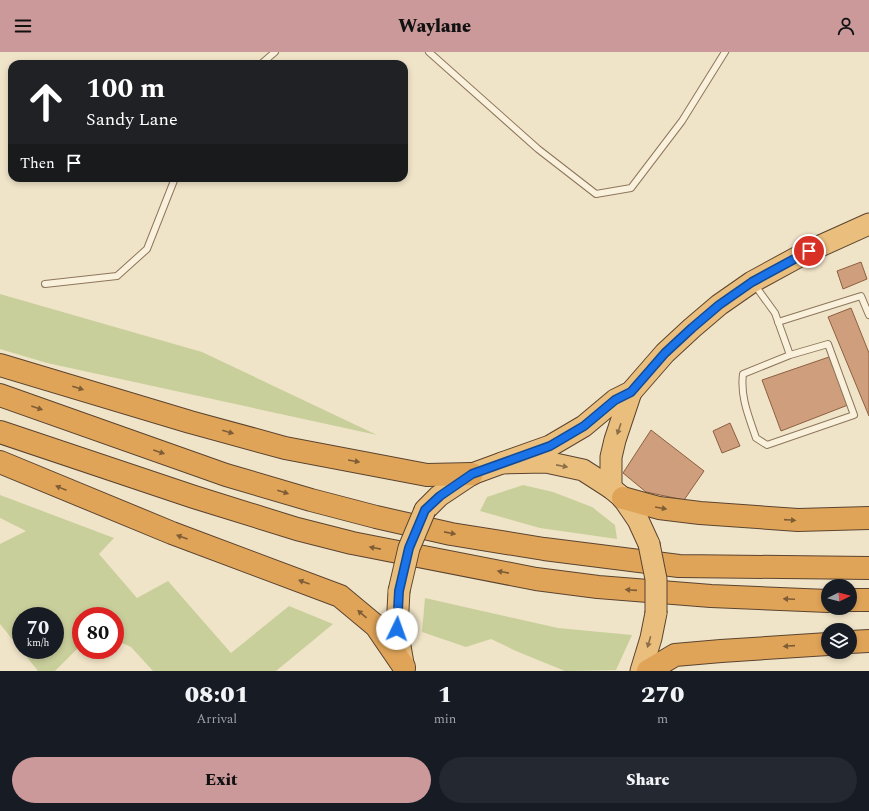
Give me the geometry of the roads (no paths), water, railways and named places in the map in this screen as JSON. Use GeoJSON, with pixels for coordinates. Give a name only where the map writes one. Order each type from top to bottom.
{"type":"FeatureCollection","features":[{"type":"Feature","properties":{"kind":"highway"},"geometry":{"type":"LineString","coordinates":[[404,669],[397,629],[399,591],[409,548],[425,510],[440,496],[472,474],[550,446],[584,426],[615,400],[631,392],[665,353],[719,305],[752,282],[809,251],[869,224]]}},
{"type":"Feature","properties":{"kind":"highway"},"geometry":{"type":"LineString","coordinates":[[0,365],[190,422],[285,448],[427,474],[472,474]]}},
{"type":"Feature","properties":{"kind":"highway"},"geometry":{"type":"LineString","coordinates":[[631,392],[615,440],[612,457],[617,493],[638,520],[649,544],[656,579],[656,613],[651,638],[641,671]]}},
{"type":"Feature","properties":{"kind":"highway"},"geometry":{"type":"LineString","coordinates":[[0,395],[226,475],[376,518],[451,534],[544,549],[679,566],[869,568]]}},
{"type":"Feature","properties":{"kind":"highway"},"geometry":{"type":"LineString","coordinates":[[0,432],[194,497],[297,529],[352,543],[536,579],[598,587],[711,596],[821,601]]}},
{"type":"Feature","properties":{"kind":"highway"},"geometry":{"type":"LineString","coordinates":[[0,462],[172,533],[340,596],[376,626],[404,669]]}},
{"type":"Feature","properties":{"kind":"highway"},"geometry":{"type":"LineString","coordinates":[[502,463],[546,462],[583,470],[617,493],[659,508],[700,513],[798,520],[869,518]]}},
{"type":"Feature","properties":{"kind":"highway"},"geometry":{"type":"LineString","coordinates":[[857,600],[869,600]]}},
{"type":"Feature","properties":{"kind":"highway"},"geometry":{"type":"LineString","coordinates":[[857,642],[869,641]]}},
{"type":"Feature","properties":{"kind":"highway"},"geometry":{"type":"LineString","coordinates":[[648,671],[675,655],[722,650],[821,644]]}},
{"type":"Feature","properties":{"kind":"lane"},"geometry":{"type":"LineString","coordinates":[[266,60],[275,52]]}},
{"type":"Feature","properties":{"kind":"lane"},"geometry":{"type":"LineString","coordinates":[[429,52],[538,149],[596,194],[631,188],[682,121],[725,52]]}},
{"type":"Feature","properties":{"kind":"lane"},"geometry":{"type":"LineString","coordinates":[[45,284],[117,276],[147,249],[173,182]]}},
{"type":"Feature","properties":{"kind":"lane"},"geometry":{"type":"LineString","coordinates":[[752,282],[775,313],[790,355]]}},
{"type":"Feature","properties":{"kind":"lane"},"geometry":{"type":"LineString","coordinates":[[778,322],[861,296],[869,316]]}},
{"type":"Feature","properties":{"kind":"lane"},"geometry":{"type":"LineString","coordinates":[[828,344],[854,415],[767,445],[756,438],[743,399],[743,374],[790,355],[828,344]]}}]}
